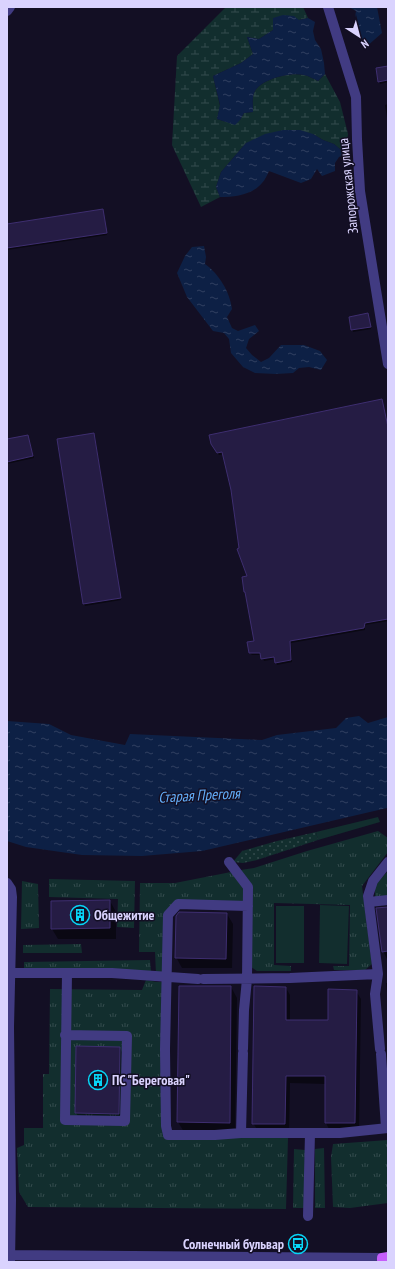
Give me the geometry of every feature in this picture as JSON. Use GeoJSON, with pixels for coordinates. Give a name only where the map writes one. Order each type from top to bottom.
{"type":"FeatureCollection","features":[{"type":"Feature","properties":{"kind":"street"},"geometry":{"type":"LineString","coordinates":[[7,11],[10,7]]}},
{"type":"Feature","properties":{"kind":"street","name":"Запорожская улица"},"geometry":{"type":"LineString","coordinates":[[328,7],[356,97],[360,191],[388,362]]}},
{"type":"Feature","properties":{"kind":"street"},"geometry":{"type":"LineString","coordinates":[[229,862],[248,887],[247,979],[241,1133]]}},
{"type":"Feature","properties":{"kind":"street"},"geometry":{"type":"LineString","coordinates":[[248,906],[178,904],[168,915],[168,977],[165,1049],[166,1126],[168,1135],[340,1133],[387,1128],[375,994],[378,974],[368,896],[374,881],[388,862]]}},
{"type":"Feature","properties":{"kind":"street"},"geometry":{"type":"LineString","coordinates":[[7,883],[11,889],[12,897],[8,1095],[11,1200],[10,1259],[384,1259]]}},
{"type":"Feature","properties":{"kind":"street"},"geometry":{"type":"LineString","coordinates":[[369,902],[388,900]]}},
{"type":"Feature","properties":{"kind":"street"},"geometry":{"type":"LineString","coordinates":[[10,972],[112,973],[201,979],[290,978],[378,974]]}},
{"type":"Feature","properties":{"kind":"street"},"geometry":{"type":"LineString","coordinates":[[65,1035],[127,1036],[125,1120],[65,1120],[65,1035],[67,973]]}},
{"type":"Feature","properties":{"kind":"street"},"geometry":{"type":"LineString","coordinates":[[308,1216],[310,1133]]}},
{"type":"Feature","properties":{"kind":"green space"},"geometry":{"type":"Polygon","coordinates":[[[226,7],[303,7],[308,18],[273,30],[259,39],[247,37],[253,54],[241,63],[213,76],[220,106],[217,119],[226,122],[240,120],[244,113],[253,112],[254,93],[257,88],[269,80],[298,74],[308,76],[318,81],[325,74],[340,102],[348,134],[346,154],[334,144],[313,134],[246,143],[221,172],[216,187],[220,197],[201,207],[172,145],[177,56],[226,7]]]}},
{"type":"Feature","properties":{"kind":"green space"},"geometry":{"type":"Polygon","coordinates":[[[378,817],[380,822],[318,840],[316,832],[378,817]]]}},
{"type":"Feature","properties":{"kind":"green space"},"geometry":{"type":"Polygon","coordinates":[[[378,831],[388,838],[388,852],[362,886],[372,964],[365,970],[334,970],[333,966],[349,966],[350,905],[274,903],[274,965],[291,966],[291,971],[257,971],[251,967],[252,887],[241,870],[254,868],[378,831]]]}},
{"type":"Feature","properties":{"kind":"green space"},"geometry":{"type":"Polygon","coordinates":[[[316,832],[318,840],[257,860],[243,863],[233,862],[242,851],[316,832]]]}},
{"type":"Feature","properties":{"kind":"green space"},"geometry":{"type":"Polygon","coordinates":[[[388,871],[388,896],[375,897],[375,885],[388,871]]]}},
{"type":"Feature","properties":{"kind":"green space"},"geometry":{"type":"Polygon","coordinates":[[[231,872],[246,888],[243,901],[176,901],[166,912],[165,973],[156,974],[155,952],[139,952],[140,883],[175,883],[231,872]]]}},
{"type":"Feature","properties":{"kind":"green space"},"geometry":{"type":"Polygon","coordinates":[[[49,879],[135,881],[134,928],[117,927],[118,899],[49,897],[49,879]]]}},
{"type":"Feature","properties":{"kind":"green space"},"geometry":{"type":"Polygon","coordinates":[[[22,881],[38,884],[39,928],[21,929],[22,881]]]}},
{"type":"Feature","properties":{"kind":"green space"},"geometry":{"type":"Polygon","coordinates":[[[320,905],[349,906],[347,964],[319,963],[320,905]]]}},
{"type":"Feature","properties":{"kind":"green space"},"geometry":{"type":"Polygon","coordinates":[[[276,906],[304,906],[304,963],[276,963],[276,906]]]}},
{"type":"Feature","properties":{"kind":"green space"},"geometry":{"type":"Polygon","coordinates":[[[81,944],[82,953],[23,953],[23,945],[81,944]]]}},
{"type":"Feature","properties":{"kind":"green space"},"geometry":{"type":"Polygon","coordinates":[[[150,960],[151,971],[24,969],[24,962],[150,960]]]}},
{"type":"Feature","properties":{"kind":"green space"},"geometry":{"type":"Polygon","coordinates":[[[146,980],[164,982],[163,1132],[288,1138],[286,1209],[28,1207],[19,1192],[17,1148],[24,1145],[24,1128],[43,1128],[43,1074],[49,1074],[50,989],[142,990],[146,980]]]}},
{"type":"Feature","properties":{"kind":"green space"},"geometry":{"type":"Polygon","coordinates":[[[388,1140],[388,1203],[350,1208],[333,1207],[331,1157],[333,1144],[388,1140]]]}},
{"type":"Feature","properties":{"kind":"green space"},"geometry":{"type":"Polygon","coordinates":[[[324,1148],[325,1208],[315,1208],[315,1149],[324,1148]]]}},
{"type":"Feature","properties":{"kind":"green space"},"geometry":{"type":"Polygon","coordinates":[[[294,1149],[305,1150],[304,1208],[293,1208],[294,1149]]]}},
{"type":"Feature","properties":{"kind":"water"},"geometry":{"type":"Polygon","coordinates":[[[349,7],[377,7],[382,33],[366,47],[356,30],[356,11],[349,7]]]}},
{"type":"Feature","properties":{"kind":"water"},"geometry":{"type":"Polygon","coordinates":[[[283,15],[294,16],[299,20],[308,18],[315,22],[313,31],[315,40],[321,49],[325,74],[318,81],[308,76],[298,74],[269,80],[257,88],[254,93],[253,112],[244,113],[235,125],[217,119],[220,105],[213,76],[241,63],[253,54],[247,37],[259,39],[273,30],[273,18],[283,15]]]}},
{"type":"Feature","properties":{"kind":"water"},"geometry":{"type":"Polygon","coordinates":[[[283,130],[300,130],[313,134],[334,144],[346,154],[339,157],[335,163],[335,171],[322,176],[317,169],[311,179],[301,183],[269,171],[263,182],[248,193],[237,196],[220,197],[216,187],[221,172],[246,143],[265,134],[283,130]]]}},
{"type":"Feature","properties":{"kind":"water"},"geometry":{"type":"Polygon","coordinates":[[[204,246],[206,257],[205,264],[219,278],[229,296],[232,309],[227,317],[232,328],[238,331],[255,325],[259,331],[249,339],[246,348],[252,355],[261,362],[269,358],[281,345],[304,345],[320,351],[327,360],[321,370],[309,367],[299,368],[293,373],[276,374],[255,373],[243,367],[231,353],[229,339],[224,333],[213,331],[187,297],[177,273],[185,256],[192,247],[204,246]]]}},
{"type":"Feature","properties":{"kind":"water","name":"Старая Преголя"},"geometry":{"type":"Polygon","coordinates":[[[359,716],[368,723],[388,717],[387,808],[202,851],[142,856],[82,855],[26,847],[7,841],[7,721],[49,724],[71,735],[125,745],[130,734],[262,740],[277,735],[336,728],[346,718],[359,716]]]}},
{"type":"Feature","properties":{"kind":"building"},"geometry":{"type":"Polygon","coordinates":[[[388,66],[388,80],[378,82],[376,68],[388,66]]]}},
{"type":"Feature","properties":{"kind":"building"},"geometry":{"type":"Polygon","coordinates":[[[103,209],[107,233],[7,248],[7,224],[103,209]]]}},
{"type":"Feature","properties":{"kind":"building"},"geometry":{"type":"Polygon","coordinates":[[[368,313],[371,327],[351,330],[349,317],[368,313]]]}},
{"type":"Feature","properties":{"kind":"building"},"geometry":{"type":"Polygon","coordinates":[[[382,399],[388,427],[388,619],[365,623],[364,628],[290,641],[291,660],[275,663],[274,657],[261,659],[260,653],[249,653],[247,642],[254,641],[242,577],[247,576],[237,549],[239,548],[231,490],[222,452],[217,453],[211,444],[209,435],[382,399]]]}},
{"type":"Feature","properties":{"kind":"building"},"geometry":{"type":"Polygon","coordinates":[[[94,433],[121,598],[83,604],[57,439],[94,433]]]}},
{"type":"Feature","properties":{"kind":"building"},"geometry":{"type":"Polygon","coordinates":[[[28,435],[33,456],[7,462],[7,439],[28,435]]]}},
{"type":"Feature","properties":{"kind":"building","name":"Общежитие"},"geometry":{"type":"Polygon","coordinates":[[[110,900],[110,928],[51,929],[51,901],[110,900]]]}},
{"type":"Feature","properties":{"kind":"building"},"geometry":{"type":"Polygon","coordinates":[[[388,907],[388,951],[382,952],[376,908],[388,907]]]}},
{"type":"Feature","properties":{"kind":"building"},"geometry":{"type":"Polygon","coordinates":[[[179,912],[227,913],[226,959],[175,958],[176,916],[179,912]]]}},
{"type":"Feature","properties":{"kind":"building"},"geometry":{"type":"Polygon","coordinates":[[[179,986],[231,986],[230,1123],[177,1122],[179,986]]]}},
{"type":"Feature","properties":{"kind":"building"},"geometry":{"type":"Polygon","coordinates":[[[254,986],[286,987],[286,1020],[328,1020],[328,989],[357,990],[355,1123],[325,1123],[325,1076],[286,1076],[285,1124],[252,1124],[254,986]]]}},
{"type":"Feature","properties":{"kind":"building","name":"ПС \"Береговая\""},"geometry":{"type":"Polygon","coordinates":[[[76,1046],[120,1047],[119,1114],[75,1113],[76,1046]]]}},
{"type":"Feature","properties":{"kind":"place","name":"Общежитие"},"geometry":{"type":"Point","coordinates":[80,915]}},
{"type":"Feature","properties":{"kind":"place","name":"ПС \"Береговая\""},"geometry":{"type":"Point","coordinates":[98,1080]}},
{"type":"Feature","properties":{"kind":"place","name":"Солнечный бульвар"},"geometry":{"type":"Point","coordinates":[298,1244]}}]}
